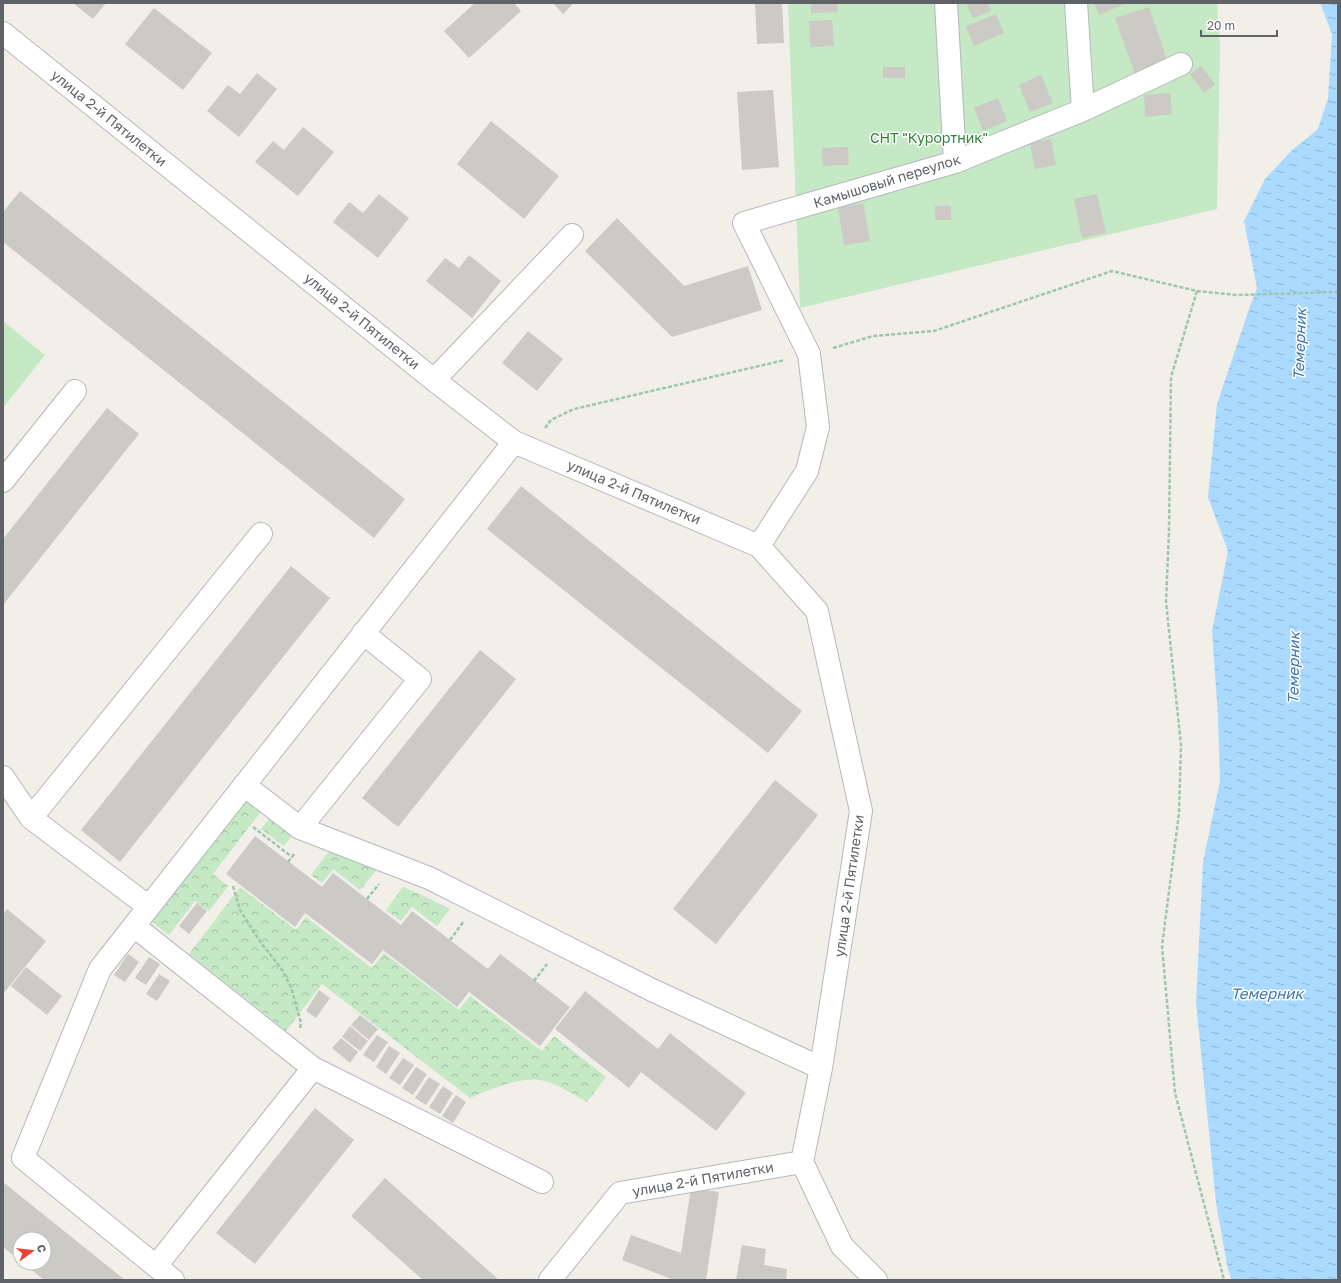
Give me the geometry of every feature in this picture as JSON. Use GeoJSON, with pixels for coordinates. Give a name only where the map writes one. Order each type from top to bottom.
{"type":"FeatureCollection","features":[{"type":"Feature","properties":{"kind":"street"},"geometry":{"type":"LineString","coordinates":[[946,3],[955,162]]}},
{"type":"Feature","properties":{"kind":"street"},"geometry":{"type":"LineString","coordinates":[[1076,3],[1083,110]]}},
{"type":"Feature","properties":{"kind":"street","name":"улица 2-й Пятилетки"},"geometry":{"type":"LineString","coordinates":[[3,33],[434,380],[523,445],[759,546],[817,611],[861,811],[821,1068],[802,1162],[620,1193],[550,1280]]}},
{"type":"Feature","properties":{"kind":"street","name":"Камышовый переулок"},"geometry":{"type":"LineString","coordinates":[[809,354],[744,223],[955,162],[1083,110],[1181,64]]}},
{"type":"Feature","properties":{"kind":"street"},"geometry":{"type":"LineString","coordinates":[[434,380],[572,235]]}},
{"type":"Feature","properties":{"kind":"street"},"geometry":{"type":"LineString","coordinates":[[759,546],[807,471],[818,427],[809,354]]}},
{"type":"Feature","properties":{"kind":"street"},"geometry":{"type":"LineString","coordinates":[[3,481],[75,391]]}},
{"type":"Feature","properties":{"kind":"street"},"geometry":{"type":"LineString","coordinates":[[173,1280],[23,1158],[100,969],[363,633],[523,445]]}},
{"type":"Feature","properties":{"kind":"street"},"geometry":{"type":"LineString","coordinates":[[31,818],[261,534]]}},
{"type":"Feature","properties":{"kind":"street"},"geometry":{"type":"LineString","coordinates":[[300,828],[420,680],[363,633]]}},
{"type":"Feature","properties":{"kind":"street"},"geometry":{"type":"LineString","coordinates":[[3,778],[31,818],[149,907]]}},
{"type":"Feature","properties":{"kind":"street"},"geometry":{"type":"LineString","coordinates":[[244,786],[300,828],[429,878],[652,990],[821,1068]]}},
{"type":"Feature","properties":{"kind":"street"},"geometry":{"type":"LineString","coordinates":[[134,926],[307,1062],[542,1182]]}},
{"type":"Feature","properties":{"kind":"street"},"geometry":{"type":"LineString","coordinates":[[156,1266],[307,1062]]}},
{"type":"Feature","properties":{"kind":"street"},"geometry":{"type":"LineString","coordinates":[[802,1162],[842,1246],[876,1280]]}},
{"type":"Feature","properties":{"kind":"path"},"geometry":{"type":"LineString","coordinates":[[523,445],[551,420],[574,409],[809,354],[873,336],[934,331],[1112,271],[1197,291],[1236,295],[1338,292]]}},
{"type":"Feature","properties":{"kind":"path"},"geometry":{"type":"LineString","coordinates":[[1197,291],[1171,377],[1169,530],[1166,602],[1181,745],[1179,813],[1162,946],[1175,1093],[1224,1280]]}},
{"type":"Feature","properties":{"kind":"path"},"geometry":{"type":"LineString","coordinates":[[253,827],[292,857]]}},
{"type":"Feature","properties":{"kind":"path"},"geometry":{"type":"LineString","coordinates":[[233,886],[240,910],[261,943],[282,968],[291,987],[300,1023],[307,1062]]}},
{"type":"Feature","properties":{"kind":"green space","name":"СНТ \"Курортник\""},"geometry":{"type":"Polygon","coordinates":[[[788,3],[1217,3],[1220,45],[1217,209],[800,308],[788,3]]]}},
{"type":"Feature","properties":{"kind":"green space"},"geometry":{"type":"Polygon","coordinates":[[[3,321],[45,355],[3,408],[3,321]]]}},
{"type":"Feature","properties":{"kind":"green space"},"geometry":{"type":"Polygon","coordinates":[[[247,797],[263,809],[213,874],[228,886],[209,911],[195,901],[169,935],[152,922],[247,797]]]}},
{"type":"Feature","properties":{"kind":"green space"},"geometry":{"type":"Polygon","coordinates":[[[272,815],[294,833],[284,846],[261,829],[272,815]]]}},
{"type":"Feature","properties":{"kind":"green space"},"geometry":{"type":"Polygon","coordinates":[[[331,849],[378,868],[360,890],[333,869],[322,883],[311,875],[331,849]]]}},
{"type":"Feature","properties":{"kind":"green space"},"geometry":{"type":"Polygon","coordinates":[[[240,887],[296,930],[306,917],[372,968],[384,953],[459,1010],[470,996],[542,1051],[554,1036],[606,1077],[587,1102],[556,1085],[541,1080],[510,1083],[470,1098],[322,984],[286,1031],[189,954],[240,887]]]}},
{"type":"Feature","properties":{"kind":"green space"},"geometry":{"type":"Polygon","coordinates":[[[403,887],[450,909],[437,926],[412,907],[401,921],[386,910],[403,887]]]}},
{"type":"Feature","properties":{"kind":"water","name":"Темерник"},"geometry":{"type":"Polygon","coordinates":[[[1320,3],[1338,3],[1338,1280],[1232,1280],[1228,1270],[1216,1203],[1196,1002],[1203,862],[1220,781],[1218,716],[1212,631],[1228,551],[1208,497],[1217,404],[1257,288],[1244,221],[1265,179],[1292,150],[1318,129],[1328,98],[1332,34],[1320,3]]]}},
{"type":"Feature","properties":{"kind":"building"},"geometry":{"type":"Polygon","coordinates":[[[73,3],[106,3],[93,19],[73,3]]]}},
{"type":"Feature","properties":{"kind":"building"},"geometry":{"type":"Polygon","coordinates":[[[475,3],[514,3],[521,11],[469,58],[444,31],[475,3]]]}},
{"type":"Feature","properties":{"kind":"building"},"geometry":{"type":"Polygon","coordinates":[[[553,3],[574,3],[563,14],[553,3]]]}},
{"type":"Feature","properties":{"kind":"building"},"geometry":{"type":"Polygon","coordinates":[[[755,3],[782,3],[784,43],[757,44],[755,3]]]}},
{"type":"Feature","properties":{"kind":"building"},"geometry":{"type":"Polygon","coordinates":[[[811,3],[837,3],[838,12],[811,13],[811,3]]]}},
{"type":"Feature","properties":{"kind":"building"},"geometry":{"type":"Polygon","coordinates":[[[966,3],[988,3],[991,11],[973,18],[966,3]]]}},
{"type":"Feature","properties":{"kind":"building"},"geometry":{"type":"Polygon","coordinates":[[[1094,3],[1127,3],[1099,15],[1094,3]]]}},
{"type":"Feature","properties":{"kind":"building"},"geometry":{"type":"Polygon","coordinates":[[[1149,7],[1168,62],[1135,74],[1115,18],[1149,7]]]}},
{"type":"Feature","properties":{"kind":"building"},"geometry":{"type":"Polygon","coordinates":[[[154,8],[212,53],[183,90],[125,44],[154,8]]]}},
{"type":"Feature","properties":{"kind":"building"},"geometry":{"type":"Polygon","coordinates":[[[996,14],[1004,33],[974,46],[966,27],[996,14]]]}},
{"type":"Feature","properties":{"kind":"building"},"geometry":{"type":"Polygon","coordinates":[[[832,20],[834,46],[810,47],[809,21],[832,20]]]}},
{"type":"Feature","properties":{"kind":"building"},"geometry":{"type":"Polygon","coordinates":[[[1201,66],[1215,84],[1204,93],[1190,74],[1201,66]]]}},
{"type":"Feature","properties":{"kind":"building"},"geometry":{"type":"Polygon","coordinates":[[[883,67],[905,67],[905,78],[883,78],[883,67]]]}},
{"type":"Feature","properties":{"kind":"building"},"geometry":{"type":"Polygon","coordinates":[[[257,73],[277,89],[239,137],[207,111],[228,85],[240,94],[257,73]]]}},
{"type":"Feature","properties":{"kind":"building"},"geometry":{"type":"Polygon","coordinates":[[[1041,75],[1053,103],[1030,112],[1019,85],[1041,75]]]}},
{"type":"Feature","properties":{"kind":"building"},"geometry":{"type":"Polygon","coordinates":[[[773,90],[779,167],[742,170],[737,92],[773,90]]]}},
{"type":"Feature","properties":{"kind":"building"},"geometry":{"type":"Polygon","coordinates":[[[1170,93],[1172,114],[1145,117],[1144,95],[1170,93]]]}},
{"type":"Feature","properties":{"kind":"building"},"geometry":{"type":"Polygon","coordinates":[[[998,98],[1007,121],[983,131],[974,108],[998,98]]]}},
{"type":"Feature","properties":{"kind":"building"},"geometry":{"type":"Polygon","coordinates":[[[491,121],[559,176],[524,219],[457,164],[491,121]]]}},
{"type":"Feature","properties":{"kind":"building"},"geometry":{"type":"Polygon","coordinates":[[[303,127],[334,152],[298,196],[255,162],[273,141],[284,150],[303,127]]]}},
{"type":"Feature","properties":{"kind":"building"},"geometry":{"type":"Polygon","coordinates":[[[1051,139],[1056,165],[1035,169],[1030,143],[1051,139]]]}},
{"type":"Feature","properties":{"kind":"building"},"geometry":{"type":"Polygon","coordinates":[[[848,147],[849,165],[823,166],[822,148],[848,147]]]}},
{"type":"Feature","properties":{"kind":"building"},"geometry":{"type":"Polygon","coordinates":[[[20,191],[405,499],[374,538],[3,242],[3,212],[20,191]]]}},
{"type":"Feature","properties":{"kind":"building"},"geometry":{"type":"Polygon","coordinates":[[[379,194],[409,218],[378,258],[333,222],[349,202],[363,213],[379,194]]]}},
{"type":"Feature","properties":{"kind":"building"},"geometry":{"type":"Polygon","coordinates":[[[1097,194],[1106,233],[1082,238],[1074,199],[1097,194]]]}},
{"type":"Feature","properties":{"kind":"building"},"geometry":{"type":"Polygon","coordinates":[[[863,203],[870,241],[844,245],[838,208],[863,203]]]}},
{"type":"Feature","properties":{"kind":"building"},"geometry":{"type":"Polygon","coordinates":[[[935,206],[951,206],[951,220],[935,220],[935,206]]]}},
{"type":"Feature","properties":{"kind":"building"},"geometry":{"type":"Polygon","coordinates":[[[617,218],[684,286],[748,266],[762,310],[672,337],[585,251],[617,218]]]}},
{"type":"Feature","properties":{"kind":"building"},"geometry":{"type":"Polygon","coordinates":[[[469,255],[501,281],[472,318],[426,281],[445,258],[459,268],[469,255]]]}},
{"type":"Feature","properties":{"kind":"building"},"geometry":{"type":"Polygon","coordinates":[[[528,331],[563,359],[537,391],[502,363],[528,331]]]}},
{"type":"Feature","properties":{"kind":"building"},"geometry":{"type":"Polygon","coordinates":[[[107,408],[139,434],[3,605],[3,539],[107,408]]]}},
{"type":"Feature","properties":{"kind":"building"},"geometry":{"type":"Polygon","coordinates":[[[521,486],[802,711],[768,753],[487,529],[521,486]]]}},
{"type":"Feature","properties":{"kind":"building"},"geometry":{"type":"Polygon","coordinates":[[[291,566],[330,598],[120,862],[81,830],[291,566]]]}},
{"type":"Feature","properties":{"kind":"building"},"geometry":{"type":"Polygon","coordinates":[[[480,650],[516,679],[398,827],[362,798],[480,650]]]}},
{"type":"Feature","properties":{"kind":"building"},"geometry":{"type":"Polygon","coordinates":[[[775,780],[818,815],[716,944],[673,909],[775,780]]]}},
{"type":"Feature","properties":{"kind":"building"},"geometry":{"type":"Polygon","coordinates":[[[255,836],[322,887],[333,873],[401,925],[412,911],[488,969],[500,954],[570,1007],[540,1046],[469,992],[457,1007],[383,950],[372,964],[305,913],[295,927],[226,874],[255,836]]]}},
{"type":"Feature","properties":{"kind":"building"},"geometry":{"type":"Polygon","coordinates":[[[197,903],[207,911],[189,934],[179,926],[197,903]]]}},
{"type":"Feature","properties":{"kind":"building"},"geometry":{"type":"Polygon","coordinates":[[[7,909],[46,941],[3,994],[3,915],[7,909]]]}},
{"type":"Feature","properties":{"kind":"building"},"geometry":{"type":"Polygon","coordinates":[[[128,954],[139,962],[125,982],[114,975],[128,954]]]}},
{"type":"Feature","properties":{"kind":"building"},"geometry":{"type":"Polygon","coordinates":[[[149,957],[160,964],[146,985],[135,978],[149,957]]]}},
{"type":"Feature","properties":{"kind":"building"},"geometry":{"type":"Polygon","coordinates":[[[26,967],[62,996],[47,1015],[11,986],[26,967]]]}},
{"type":"Feature","properties":{"kind":"building"},"geometry":{"type":"Polygon","coordinates":[[[159,974],[170,981],[157,1001],[146,994],[159,974]]]}},
{"type":"Feature","properties":{"kind":"building"},"geometry":{"type":"Polygon","coordinates":[[[319,990],[330,998],[316,1018],[306,1011],[319,990]]]}},
{"type":"Feature","properties":{"kind":"building"},"geometry":{"type":"Polygon","coordinates":[[[585,991],[658,1049],[670,1033],[746,1093],[716,1131],[641,1072],[629,1088],[555,1029],[585,991]]]}},
{"type":"Feature","properties":{"kind":"building"},"geometry":{"type":"Polygon","coordinates":[[[360,1015],[378,1029],[369,1040],[351,1025],[360,1015]]]}},
{"type":"Feature","properties":{"kind":"building"},"geometry":{"type":"Polygon","coordinates":[[[350,1026],[368,1041],[360,1051],[342,1037],[350,1026]]]}},
{"type":"Feature","properties":{"kind":"building"},"geometry":{"type":"Polygon","coordinates":[[[377,1035],[388,1042],[374,1062],[363,1055],[377,1035]]]}},
{"type":"Feature","properties":{"kind":"building"},"geometry":{"type":"Polygon","coordinates":[[[341,1038],[358,1052],[350,1063],[332,1048],[341,1038]]]}},
{"type":"Feature","properties":{"kind":"building"},"geometry":{"type":"Polygon","coordinates":[[[389,1046],[400,1053],[386,1074],[376,1067],[389,1046]]]}},
{"type":"Feature","properties":{"kind":"building"},"geometry":{"type":"Polygon","coordinates":[[[403,1058],[414,1065],[400,1085],[389,1078],[403,1058]]]}},
{"type":"Feature","properties":{"kind":"building"},"geometry":{"type":"Polygon","coordinates":[[[416,1067],[427,1074],[413,1095],[402,1088],[416,1067]]]}},
{"type":"Feature","properties":{"kind":"building"},"geometry":{"type":"Polygon","coordinates":[[[429,1077],[440,1084],[426,1105],[415,1098],[429,1077]]]}},
{"type":"Feature","properties":{"kind":"building"},"geometry":{"type":"Polygon","coordinates":[[[443,1086],[453,1093],[440,1114],[429,1107],[443,1086]]]}},
{"type":"Feature","properties":{"kind":"building"},"geometry":{"type":"Polygon","coordinates":[[[456,1095],[466,1102],[453,1123],[442,1116],[456,1095]]]}},
{"type":"Feature","properties":{"kind":"building"},"geometry":{"type":"Polygon","coordinates":[[[315,1108],[354,1140],[255,1264],[216,1233],[315,1108]]]}},
{"type":"Feature","properties":{"kind":"building"},"geometry":{"type":"Polygon","coordinates":[[[385,1178],[499,1280],[423,1280],[351,1216],[385,1178]]]}},
{"type":"Feature","properties":{"kind":"building"},"geometry":{"type":"Polygon","coordinates":[[[3,1182],[125,1280],[44,1280],[33,1271],[52,1271],[52,1231],[12,1231],[12,1254],[3,1247],[3,1182]]]}},
{"type":"Feature","properties":{"kind":"building"},"geometry":{"type":"Polygon","coordinates":[[[691,1188],[719,1192],[706,1280],[674,1280],[622,1260],[631,1235],[681,1253],[691,1188]]]}},
{"type":"Feature","properties":{"kind":"building"},"geometry":{"type":"Polygon","coordinates":[[[742,1245],[766,1249],[764,1265],[787,1269],[786,1280],[736,1280],[742,1245]]]}}]}
